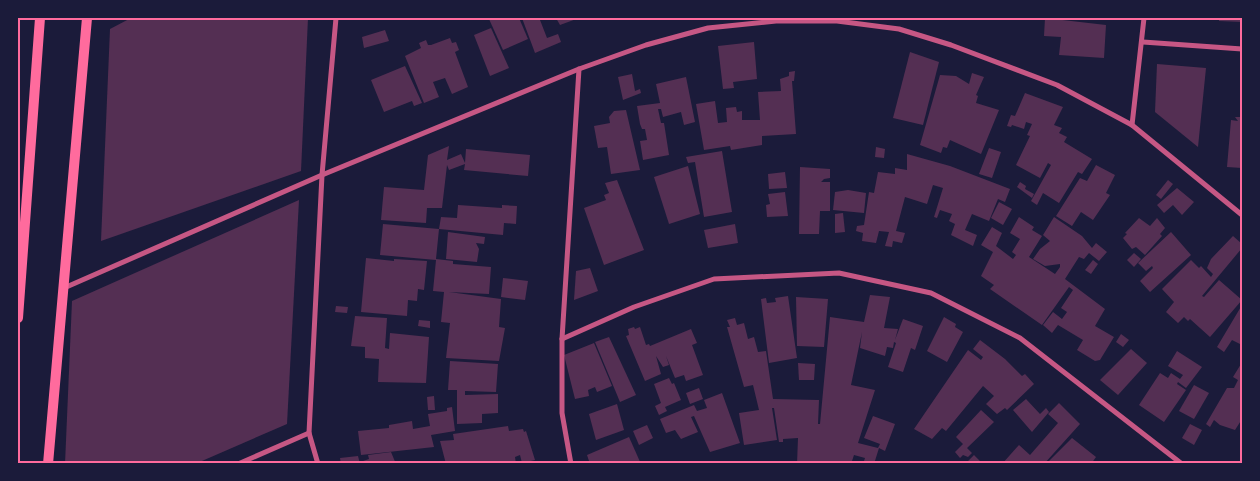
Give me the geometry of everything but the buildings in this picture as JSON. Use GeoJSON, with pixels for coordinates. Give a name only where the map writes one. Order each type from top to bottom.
{"type":"FeatureCollection","features":[{"type":"Feature","properties":{"kind":"main road"},"geometry":{"type":"LineString","coordinates":[[18,318],[21,234],[40,18]]}},
{"type":"Feature","properties":{"kind":"main road"},"geometry":{"type":"LineString","coordinates":[[48,464],[87,18]]}},
{"type":"Feature","properties":{"kind":"street"},"geometry":{"type":"LineString","coordinates":[[318,464],[309,433],[322,175],[336,18]]}},
{"type":"Feature","properties":{"kind":"street"},"geometry":{"type":"LineString","coordinates":[[1132,125],[1143,42],[1144,18]]}},
{"type":"Feature","properties":{"kind":"street"},"geometry":{"type":"LineString","coordinates":[[64,288],[322,175],[579,68],[646,45],[708,28],[776,21],[837,21],[899,30],[951,45],[1057,85],[1132,125],[1242,215]]}},
{"type":"Feature","properties":{"kind":"street"},"geometry":{"type":"LineString","coordinates":[[1143,42],[1242,49]]}},
{"type":"Feature","properties":{"kind":"street"},"geometry":{"type":"LineString","coordinates":[[571,464],[562,413],[562,339],[579,68]]}},
{"type":"Feature","properties":{"kind":"street"},"geometry":{"type":"LineString","coordinates":[[562,339],[634,307],[714,278],[838,273],[931,293],[1020,338],[1182,464]]}},
{"type":"Feature","properties":{"kind":"street"},"geometry":{"type":"LineString","coordinates":[[238,464],[309,433]]}}]}
